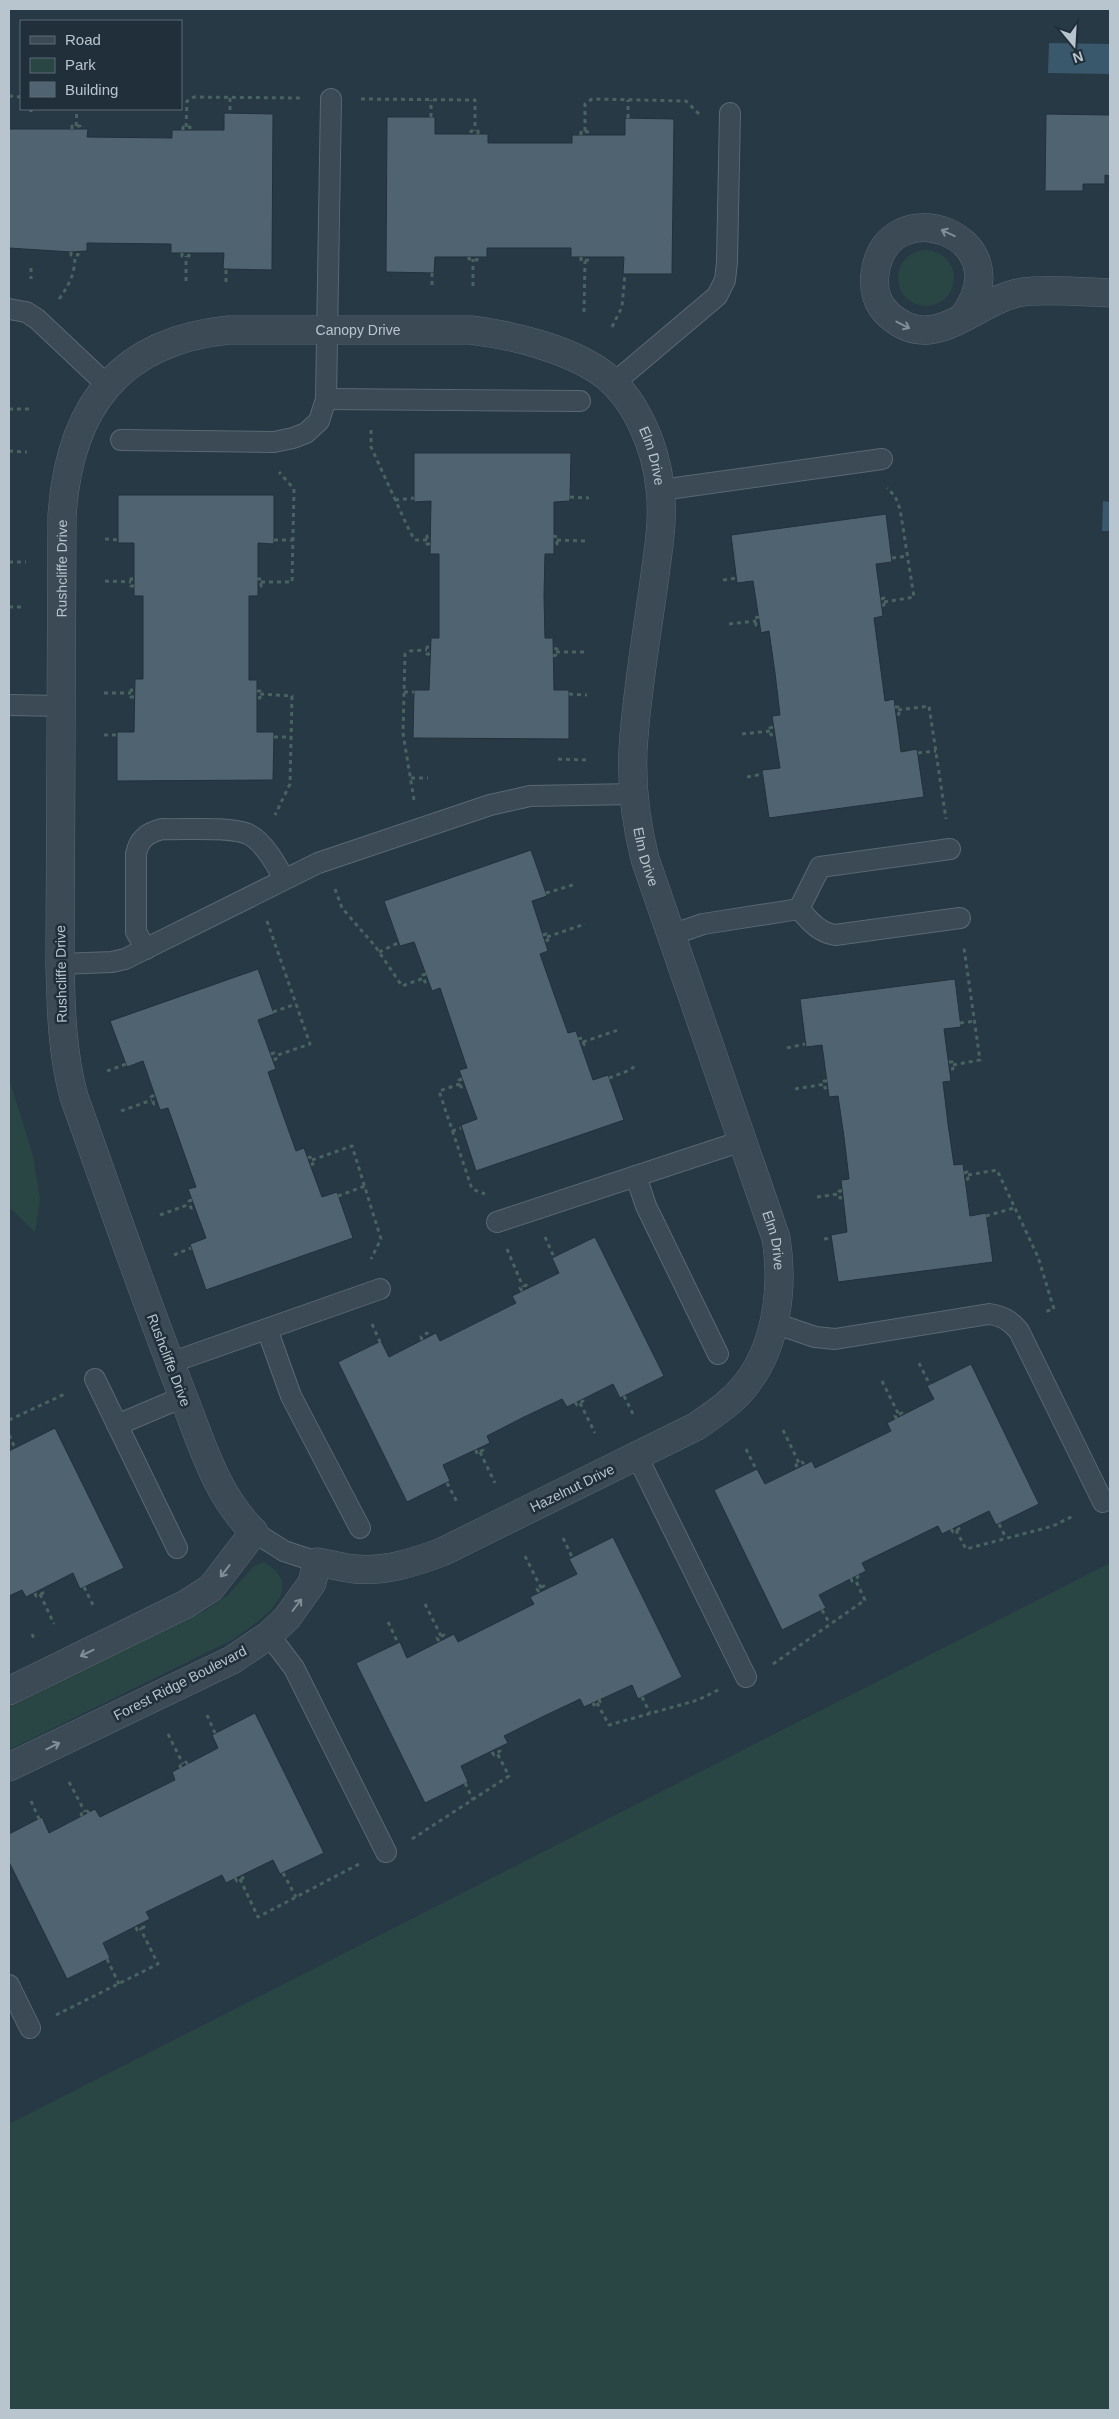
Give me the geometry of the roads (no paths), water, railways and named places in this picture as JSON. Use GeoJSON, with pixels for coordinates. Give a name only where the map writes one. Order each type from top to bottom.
{"type":"FeatureCollection","features":[{"type":"Feature","properties":{"kind":"street"},"geometry":{"type":"LineString","coordinates":[[1023,292],[989,273],[959,238],[944,230],[926,227],[910,229],[894,238],[882,250],[876,266],[874,283],[877,299],[887,314],[900,324],[916,331],[933,331],[949,326],[996,300],[1023,292],[1110,293]]}},
{"type":"Feature","properties":{"kind":"street"},"geometry":{"type":"LineString","coordinates":[[963,317],[974,302],[978,285],[978,268],[971,252]]}},
{"type":"Feature","properties":{"kind":"street","name":"Canopy Drive"},"geometry":{"type":"LineString","coordinates":[[107,385],[128,366],[151,351],[202,333],[230,330],[471,330],[497,333],[583,361],[614,383]]}},
{"type":"Feature","properties":{"kind":"street","name":"Elm Drive"},"geometry":{"type":"LineString","coordinates":[[614,383],[632,408],[647,437],[656,463],[661,490],[659,547],[634,737],[633,794],[639,834],[645,859],[776,1238],[779,1256],[778,1300],[774,1323]]}},
{"type":"Feature","properties":{"kind":"street","name":"Rushcliffe Drive"},"geometry":{"type":"LineString","coordinates":[[107,385],[93,404],[80,430],[69,460],[63,490],[60,964],[65,1067],[74,1097],[170,1363],[212,1472],[238,1516],[254,1532]]}},
{"type":"Feature","properties":{"kind":"street","name":"Hazelnut Drive"},"geometry":{"type":"LineString","coordinates":[[317,1562],[356,1569],[386,1568],[411,1563],[442,1552],[697,1426],[725,1407],[744,1387],[759,1363],[774,1323]]}},
{"type":"Feature","properties":{"kind":"street"},"geometry":{"type":"LineString","coordinates":[[9,1691],[194,1599],[211,1588],[254,1532]]}},
{"type":"Feature","properties":{"kind":"street","name":"Forest Ridge Boulevard"},"geometry":{"type":"LineString","coordinates":[[9,1768],[232,1660],[269,1635],[287,1618],[312,1583],[317,1562]]}},
{"type":"Feature","properties":{"kind":"lane"},"geometry":{"type":"LineString","coordinates":[[121,440],[274,442],[306,434],[319,421],[326,399],[331,99]]}},
{"type":"Feature","properties":{"kind":"lane"},"geometry":{"type":"LineString","coordinates":[[614,383],[717,296],[725,280],[730,113]]}},
{"type":"Feature","properties":{"kind":"lane"},"geometry":{"type":"LineString","coordinates":[[9,309],[26,312],[37,319],[107,385]]}},
{"type":"Feature","properties":{"kind":"lane"},"geometry":{"type":"LineString","coordinates":[[326,399],[580,401]]}},
{"type":"Feature","properties":{"kind":"lane"},"geometry":{"type":"LineString","coordinates":[[661,490],[882,459]]}},
{"type":"Feature","properties":{"kind":"lane"},"geometry":{"type":"LineString","coordinates":[[9,705],[62,706]]}},
{"type":"Feature","properties":{"kind":"lane"},"geometry":{"type":"LineString","coordinates":[[60,964],[125,960],[318,863],[512,799],[530,796],[633,794]]}},
{"type":"Feature","properties":{"kind":"lane"},"geometry":{"type":"LineString","coordinates":[[146,948],[136,932],[136,854],[138,845],[144,837],[153,832],[162,830],[232,830],[248,834],[269,855],[284,879]]}},
{"type":"Feature","properties":{"kind":"lane"},"geometry":{"type":"LineString","coordinates":[[799,909],[820,867],[950,849]]}},
{"type":"Feature","properties":{"kind":"lane"},"geometry":{"type":"LineString","coordinates":[[671,935],[703,924],[799,909]]}},
{"type":"Feature","properties":{"kind":"lane"},"geometry":{"type":"LineString","coordinates":[[799,909],[824,933],[835,935],[960,918]]}},
{"type":"Feature","properties":{"kind":"lane"},"geometry":{"type":"LineString","coordinates":[[497,1222],[742,1141]]}},
{"type":"Feature","properties":{"kind":"lane"},"geometry":{"type":"LineString","coordinates":[[636,1176],[646,1206],[718,1354]]}},
{"type":"Feature","properties":{"kind":"lane"},"geometry":{"type":"LineString","coordinates":[[170,1363],[380,1289]]}},
{"type":"Feature","properties":{"kind":"lane"},"geometry":{"type":"LineString","coordinates":[[774,1323],[815,1337],[835,1339],[989,1314],[1001,1316],[1019,1330],[1103,1502]]}},
{"type":"Feature","properties":{"kind":"lane"},"geometry":{"type":"LineString","coordinates":[[266,1329],[291,1396],[360,1528]]}},
{"type":"Feature","properties":{"kind":"lane"},"geometry":{"type":"LineString","coordinates":[[95,1379],[176,1548]]}},
{"type":"Feature","properties":{"kind":"lane"},"geometry":{"type":"LineString","coordinates":[[117,1425],[183,1397]]}},
{"type":"Feature","properties":{"kind":"lane"},"geometry":{"type":"LineString","coordinates":[[637,1456],[746,1677]]}},
{"type":"Feature","properties":{"kind":"lane"},"geometry":{"type":"LineString","coordinates":[[254,1532],[284,1551],[317,1562]]}},
{"type":"Feature","properties":{"kind":"lane"},"geometry":{"type":"LineString","coordinates":[[269,1635],[294,1668],[386,1852]]}},
{"type":"Feature","properties":{"kind":"lane"},"geometry":{"type":"LineString","coordinates":[[9,1986],[30,2028]]}},
{"type":"Feature","properties":{"kind":"water"},"geometry":{"type":"Polygon","coordinates":[[[1049,43],[1109,44],[1109,74],[1048,73],[1049,43]]]}},
{"type":"Feature","properties":{"kind":"water"},"geometry":{"type":"Polygon","coordinates":[[[1103,501],[1110,502],[1110,531],[1102,531],[1103,501]]]}}]}
